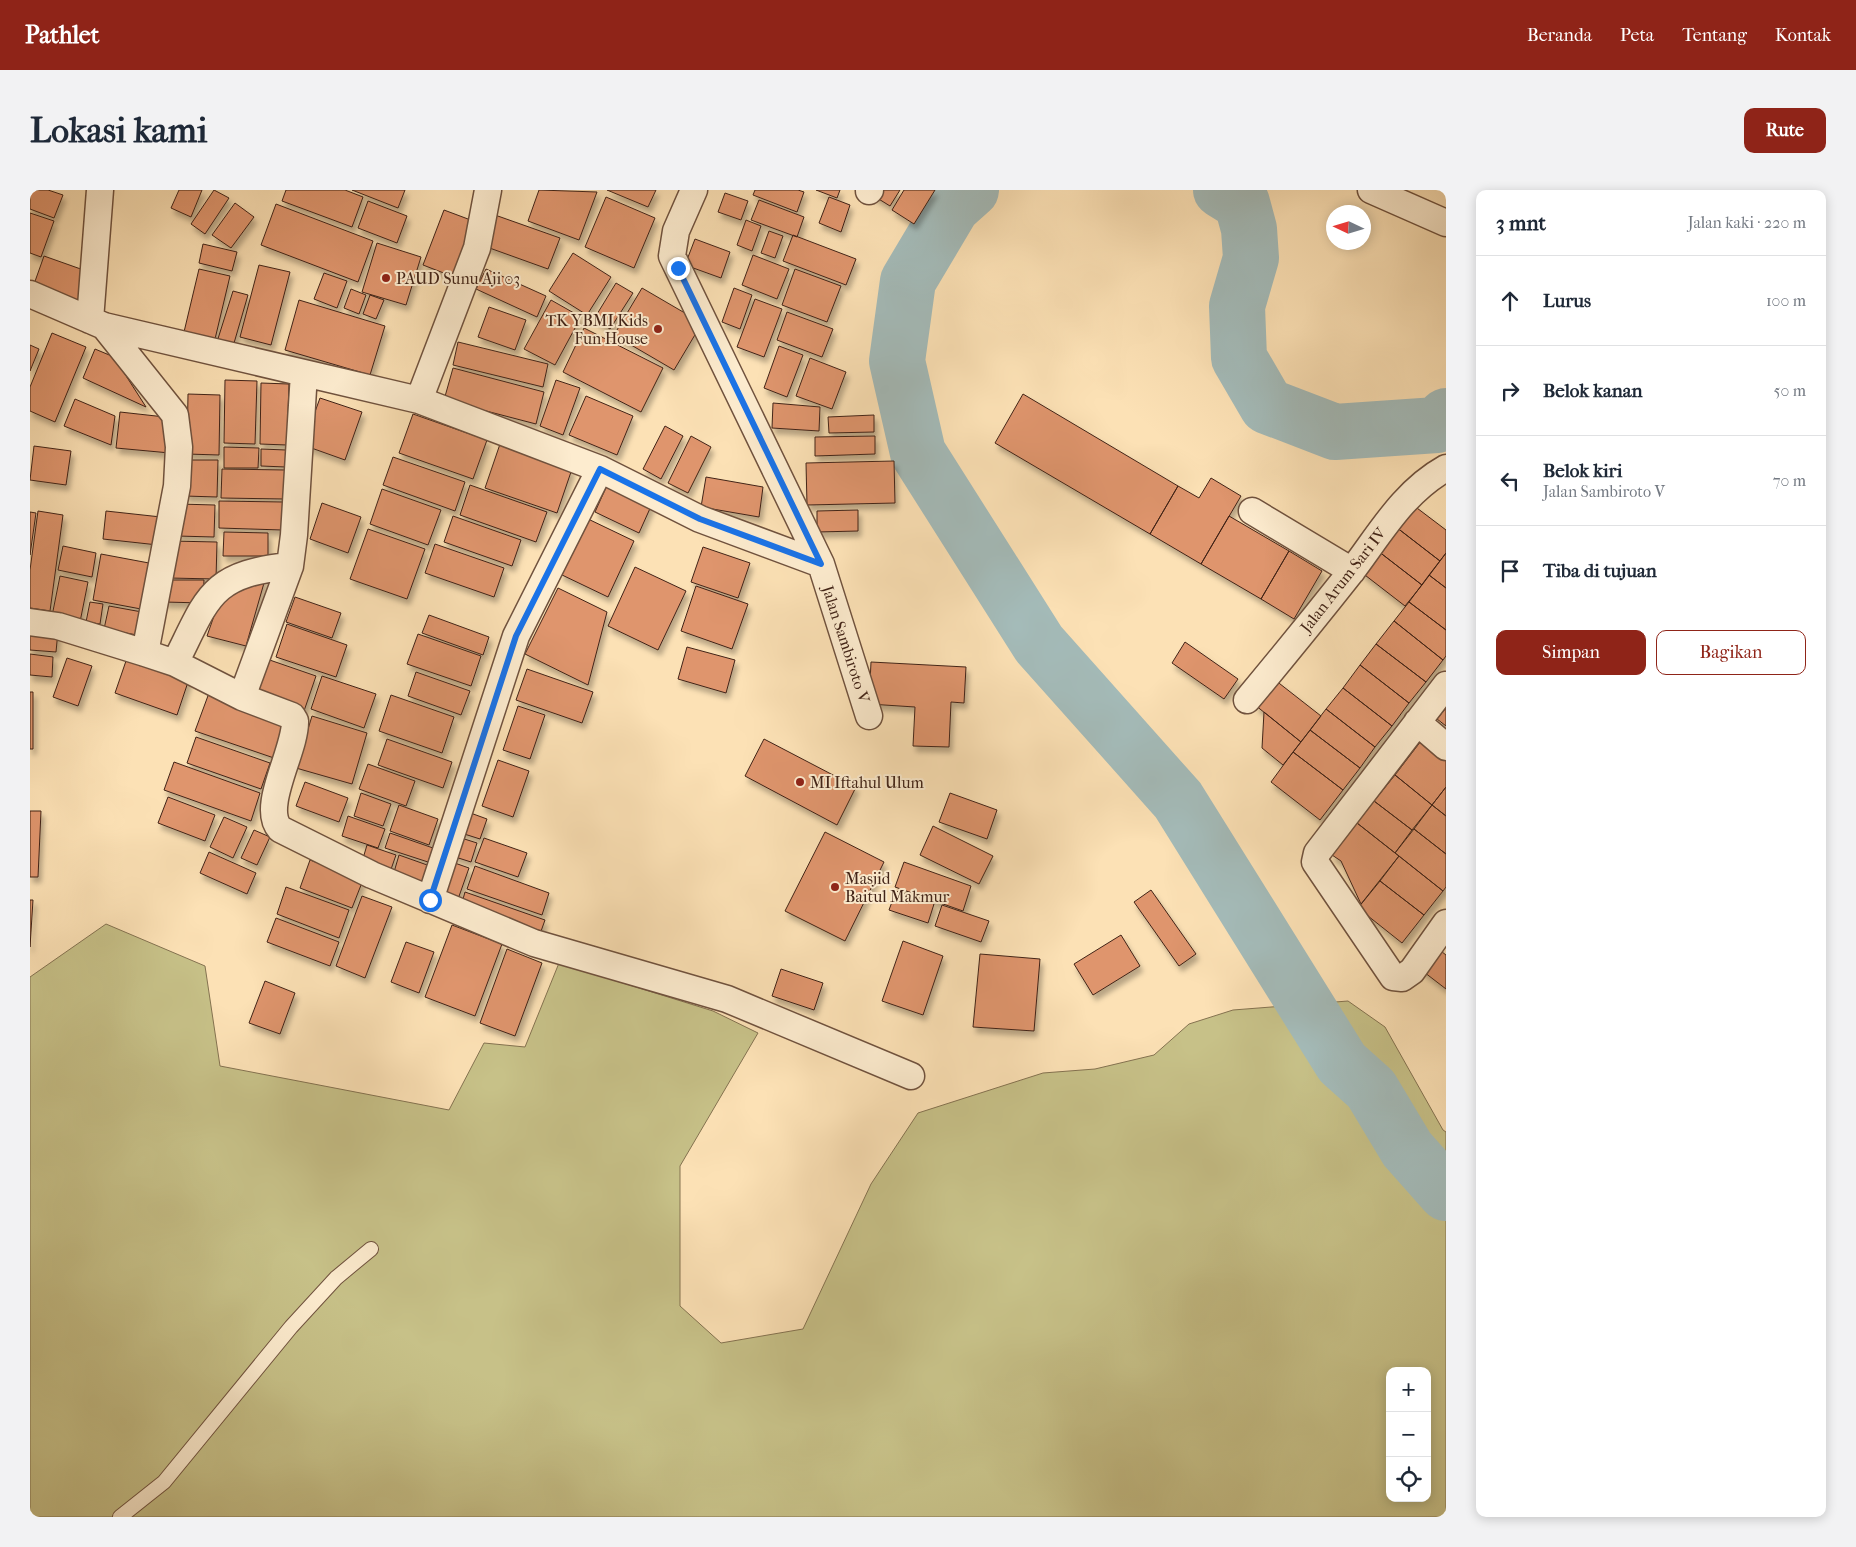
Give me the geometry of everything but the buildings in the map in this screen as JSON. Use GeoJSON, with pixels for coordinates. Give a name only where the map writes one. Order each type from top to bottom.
{"type":"FeatureCollection","features":[{"type":"Feature","properties":{"kind":"street"},"geometry":{"type":"LineString","coordinates":[[100,190],[97,323],[176,415],[178,426],[177,486],[145,653]]}},
{"type":"Feature","properties":{"kind":"street"},"geometry":{"type":"LineString","coordinates":[[419,400],[477,248],[488,190]]}},
{"type":"Feature","properties":{"kind":"street","name":"Jalan Sambiroto V"},"geometry":{"type":"LineString","coordinates":[[694,190],[676,231],[672,256],[821,564],[869,716]]}},
{"type":"Feature","properties":{"kind":"street"},"geometry":{"type":"LineString","coordinates":[[1371,190],[1446,223]]}},
{"type":"Feature","properties":{"kind":"street"},"geometry":{"type":"LineString","coordinates":[[30,294],[97,323],[419,400],[600,469],[700,519],[821,564]]}},
{"type":"Feature","properties":{"kind":"street"},"geometry":{"type":"LineString","coordinates":[[242,697],[290,566],[294,535],[304,373]]}},
{"type":"Feature","properties":{"kind":"street","name":"Jalan Arum Sari IV"},"geometry":{"type":"LineString","coordinates":[[1247,700],[1352,571],[1397,507],[1435,474],[1446,468]]}},
{"type":"Feature","properties":{"kind":"street"},"geometry":{"type":"LineString","coordinates":[[430,900],[516,636],[600,469]]}},
{"type":"Feature","properties":{"kind":"street"},"geometry":{"type":"LineString","coordinates":[[1252,511],[1352,571]]}},
{"type":"Feature","properties":{"kind":"street"},"geometry":{"type":"LineString","coordinates":[[175,664],[209,596],[219,586],[250,572],[290,566]]}},
{"type":"Feature","properties":{"kind":"street"},"geometry":{"type":"LineString","coordinates":[[30,622],[58,626],[145,653],[175,664],[242,697],[292,716],[295,721],[294,734],[274,804],[275,824],[280,829],[372,875],[534,943],[727,999],[911,1076]]}},
{"type":"Feature","properties":{"kind":"street"},"geometry":{"type":"LineString","coordinates":[[1446,685],[1316,853],[1315,862],[1393,977],[1402,978],[1412,971],[1446,923]]}},
{"type":"Feature","properties":{"kind":"street"},"geometry":{"type":"LineString","coordinates":[[1417,722],[1446,747]]}},
{"type":"Feature","properties":{"kind":"lane"},"geometry":{"type":"LineString","coordinates":[[120,1517],[164,1482],[291,1327],[336,1278],[371,1249]]}},
{"type":"Feature","properties":{"kind":"shaded area"},"geometry":{"type":"Polygon","coordinates":[[[106,924],[205,966],[220,1066],[449,1110],[484,1043],[525,1047],[559,963],[713,1011],[758,1033],[680,1166],[680,1306],[721,1343],[803,1329],[871,1184],[918,1113],[1043,1073],[1095,1069],[1154,1055],[1189,1024],[1233,1010],[1348,1001],[1385,1027],[1443,1130],[1446,1132],[1446,1517],[30,1517],[30,977],[106,924]]]}},
{"type":"Feature","properties":{"kind":"waterway"},"geometry":{"type":"LineString","coordinates":[[971,190],[952,207],[908,281],[897,361],[918,453],[1039,644],[1178,800],[1342,1063],[1371,1089],[1407,1149],[1446,1193]]}},
{"type":"Feature","properties":{"kind":"waterway"},"geometry":{"type":"LineString","coordinates":[[1221,190],[1242,203],[1249,229],[1251,258],[1237,306],[1239,358],[1267,406],[1335,432],[1437,425],[1446,416]]}},
{"type":"Feature","properties":{"kind":"place","name":"PAUD Sunu Aji 03"},"geometry":{"type":"Point","coordinates":[386,278]}},
{"type":"Feature","properties":{"kind":"place","name":"TK YBMI Kids Fun House"},"geometry":{"type":"Point","coordinates":[658,329]}},
{"type":"Feature","properties":{"kind":"place","name":"MI Iftahul Ulum"},"geometry":{"type":"Point","coordinates":[800,782]}},
{"type":"Feature","properties":{"kind":"place","name":"Masjid Baitul Makmur"},"geometry":{"type":"Point","coordinates":[835,887]}},
{"type":"Feature","properties":{"kind":"route"},"geometry":{"type":"LineString","coordinates":[[430,900],[516,636],[600,469],[700,519],[821,564],[678,268]]}}]}
